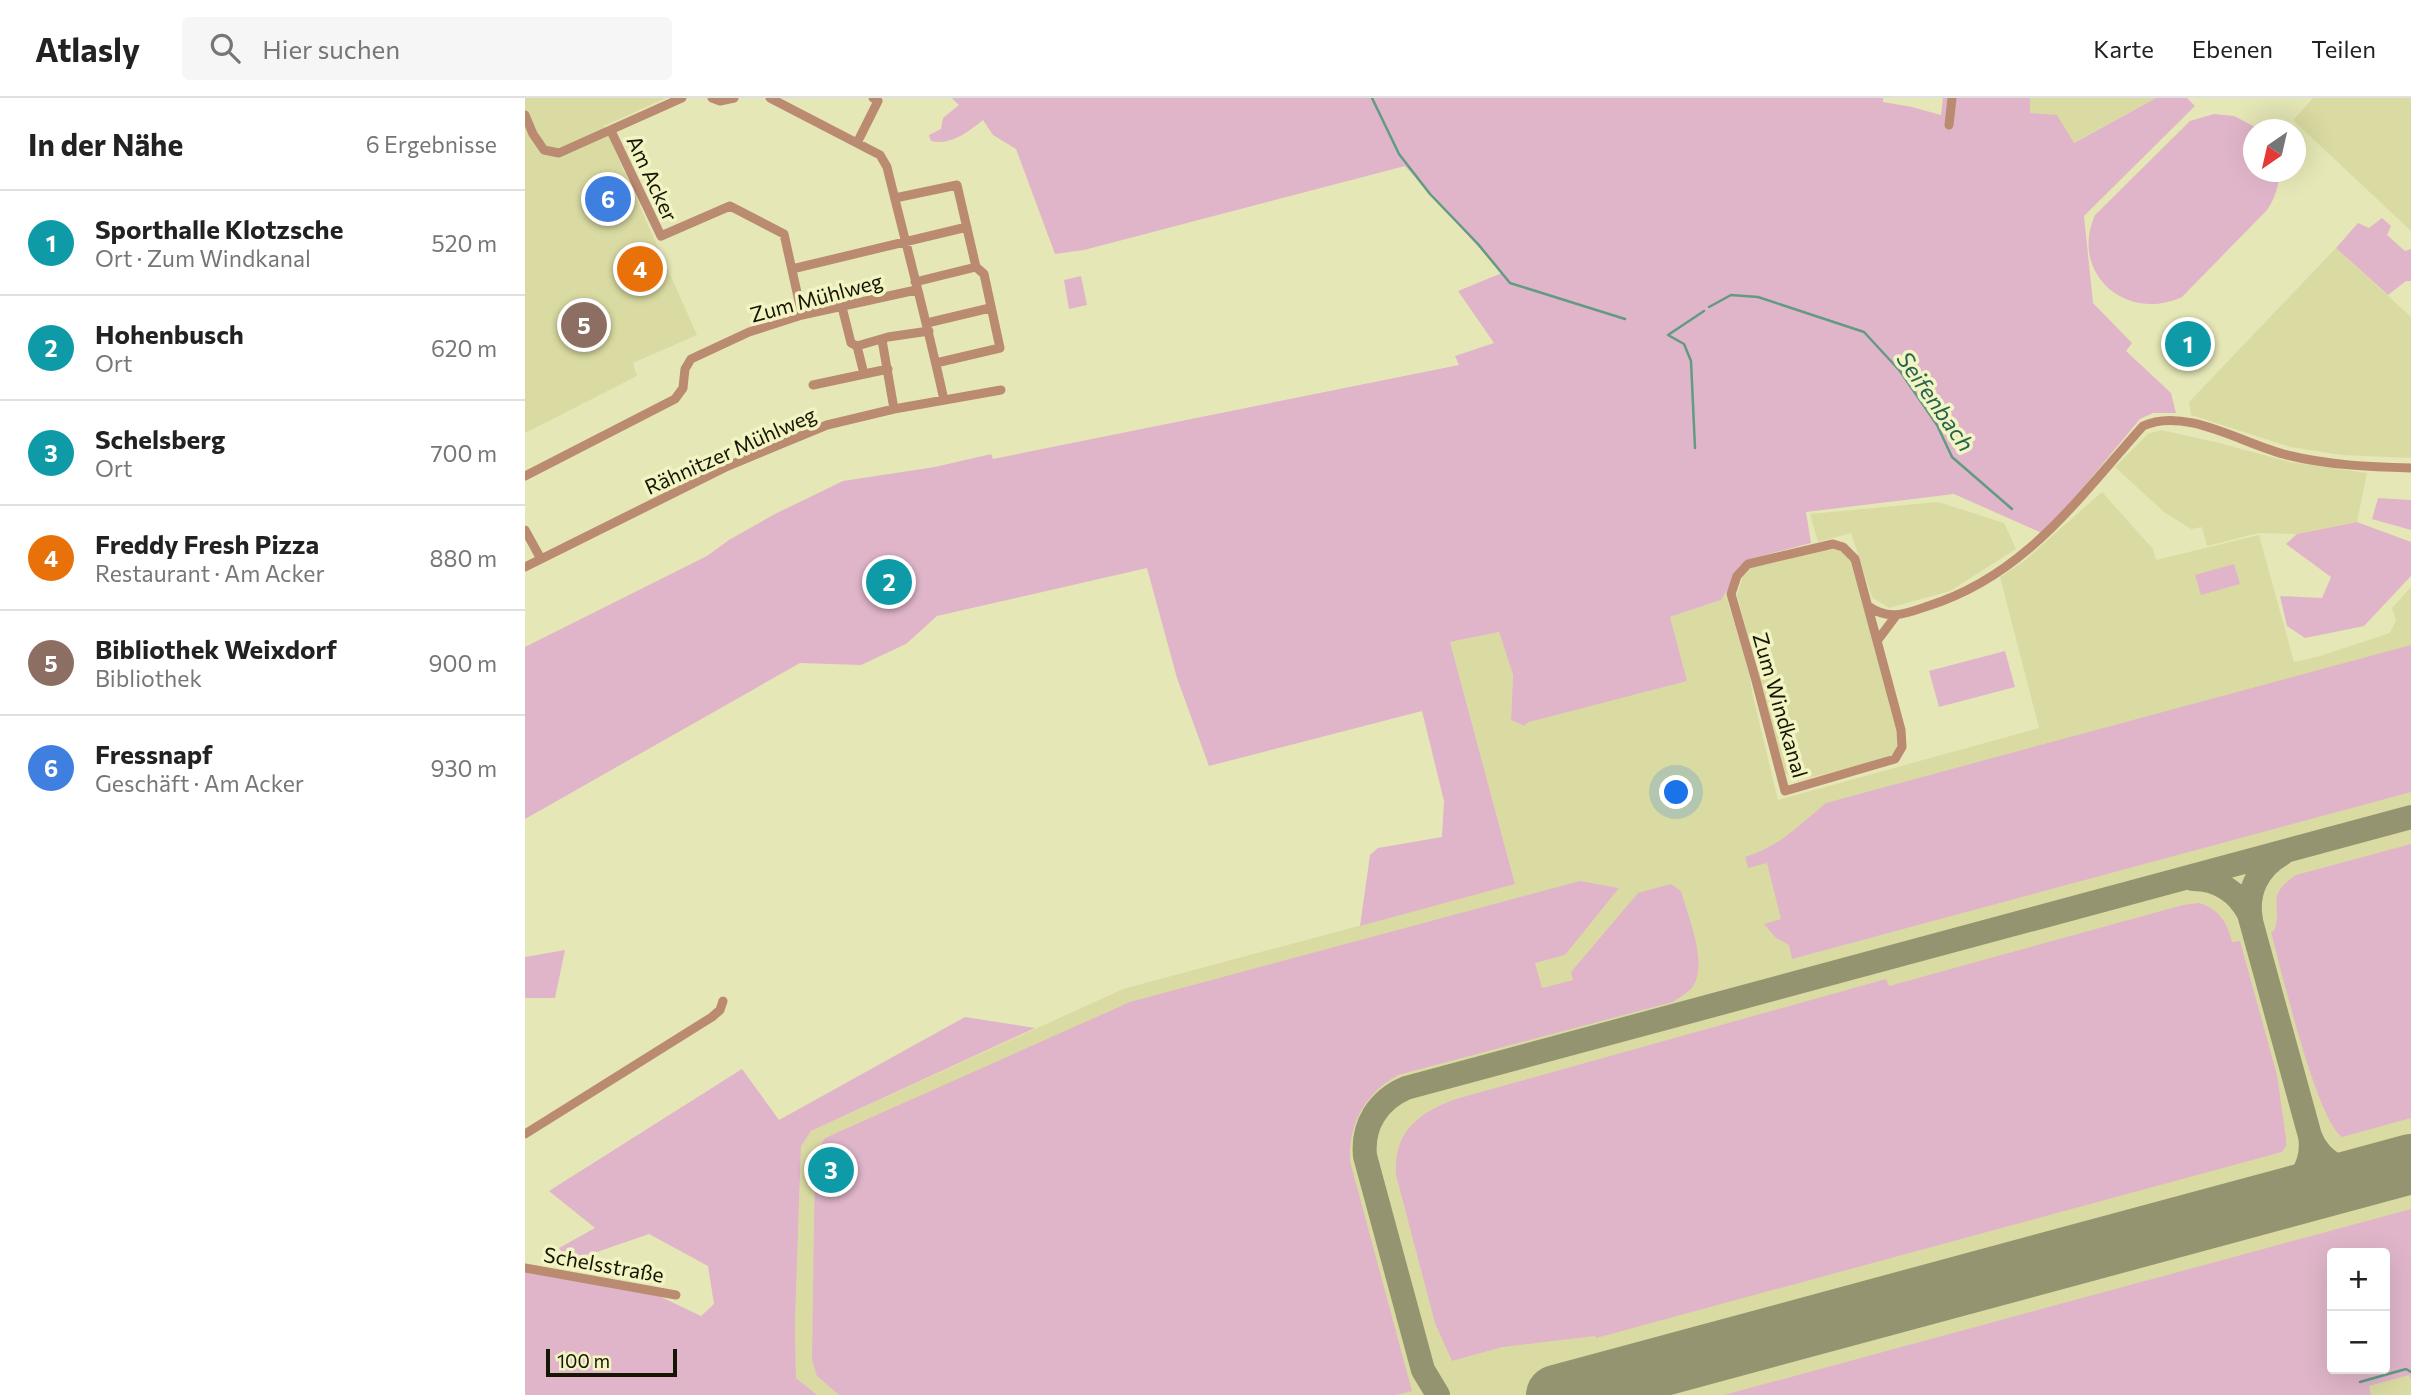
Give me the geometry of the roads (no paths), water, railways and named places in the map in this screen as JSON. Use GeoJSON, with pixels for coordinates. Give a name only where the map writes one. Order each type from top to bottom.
{"type":"FeatureCollection","features":[{"type":"Feature","properties":{"kind":"street"},"geometry":{"type":"LineString","coordinates":[[525,115],[538,143],[544,150],[552,153],[567,151],[682,98]]}},
{"type":"Feature","properties":{"kind":"street"},"geometry":{"type":"LineString","coordinates":[[712,98],[720,101],[734,98]]}},
{"type":"Feature","properties":{"kind":"street"},"geometry":{"type":"LineString","coordinates":[[770,98],[880,155],[887,167],[928,327],[943,400]]}},
{"type":"Feature","properties":{"kind":"street"},"geometry":{"type":"LineString","coordinates":[[857,143],[878,101],[873,98]]}},
{"type":"Feature","properties":{"kind":"street"},"geometry":{"type":"LineString","coordinates":[[1949,125],[1952,98]]}},
{"type":"Feature","properties":{"kind":"street","name":"Am Acker"},"geometry":{"type":"LineString","coordinates":[[611,131],[661,236],[730,206],[784,234],[802,315]]}},
{"type":"Feature","properties":{"kind":"street"},"geometry":{"type":"LineString","coordinates":[[895,198],[957,186],[976,267],[983,274],[1000,348],[936,363]]}},
{"type":"Feature","properties":{"kind":"street"},"geometry":{"type":"LineString","coordinates":[[792,269],[967,227]]}},
{"type":"Feature","properties":{"kind":"street","name":"Zum Mühlweg"},"geometry":{"type":"LineString","coordinates":[[525,476],[675,399],[683,388],[684,369],[691,359],[749,332],[976,267]]}},
{"type":"Feature","properties":{"kind":"street"},"geometry":{"type":"LineString","coordinates":[[842,307],[851,343],[857,346],[990,308]]}},
{"type":"Feature","properties":{"kind":"street"},"geometry":{"type":"LineString","coordinates":[[882,340],[894,409]]}},
{"type":"Feature","properties":{"kind":"street"},"geometry":{"type":"LineString","coordinates":[[857,346],[864,374]]}},
{"type":"Feature","properties":{"kind":"street"},"geometry":{"type":"LineString","coordinates":[[813,385],[888,369]]}},
{"type":"Feature","properties":{"kind":"street","name":"Rähnitzer Mühlweg"},"geometry":{"type":"LineString","coordinates":[[525,568],[728,466],[828,425],[894,409],[1001,390]]}},
{"type":"Feature","properties":{"kind":"street"},"geometry":{"type":"LineString","coordinates":[[1868,606],[1884,615],[1895,617],[1967,590],[2021,556],[2060,521],[2143,426],[2155,420],[2183,421],[2276,452],[2318,461],[2411,468]]}},
{"type":"Feature","properties":{"kind":"street"},"geometry":{"type":"LineString","coordinates":[[525,530],[541,559]]}},
{"type":"Feature","properties":{"kind":"street","name":"Zum Windkanal"},"geometry":{"type":"LineString","coordinates":[[1833,544],[1843,547],[1855,559],[1877,641],[1901,730],[1902,747],[1895,759],[1785,791],[1731,594],[1737,576],[1748,564],[1833,544]]}},
{"type":"Feature","properties":{"kind":"street"},"geometry":{"type":"LineString","coordinates":[[1877,641],[1895,617]]}},
{"type":"Feature","properties":{"kind":"street"},"geometry":{"type":"LineString","coordinates":[[525,1134],[712,1017],[720,1010],[723,1001]]}},
{"type":"Feature","properties":{"kind":"street","name":"Schelsstraße"},"geometry":{"type":"LineString","coordinates":[[525,1268],[676,1295]]}},
{"type":"Feature","properties":{"kind":"waterway","name":"Seifenbach"},"geometry":{"type":"LineString","coordinates":[[1372,98],[1399,154],[1430,194],[1478,244],[1510,283],[1625,319]]}},
{"type":"Feature","properties":{"kind":"waterway","name":"Seifenbach"},"geometry":{"type":"LineString","coordinates":[[1709,307],[1731,295],[1758,297],[1864,332],[1900,371],[1937,425],[1952,457],[2012,509]]}},
{"type":"Feature","properties":{"kind":"waterway"},"geometry":{"type":"LineString","coordinates":[[1695,448],[1691,361],[1684,344],[1668,335],[1704,311]]}},
{"type":"Feature","properties":{"kind":"waterway"},"geometry":{"type":"LineString","coordinates":[[2360,1382],[2406,1369],[2411,1372]]}},
{"type":"Feature","properties":{"kind":"place","name":"Fressnapf"},"geometry":{"type":"Point","coordinates":[608,199]}},
{"type":"Feature","properties":{"kind":"place","name":"Freddy Fresh Pizza"},"geometry":{"type":"Point","coordinates":[640,269]}},
{"type":"Feature","properties":{"kind":"place","name":"Bibliothek Weixdorf"},"geometry":{"type":"Point","coordinates":[584,325]}},
{"type":"Feature","properties":{"kind":"place","name":"Sporthalle Klotzsche"},"geometry":{"type":"Point","coordinates":[2188,344]}},
{"type":"Feature","properties":{"kind":"place","name":"Hohenbusch"},"geometry":{"type":"Point","coordinates":[889,582]}},
{"type":"Feature","properties":{"kind":"place","name":"Schelsberg"},"geometry":{"type":"Point","coordinates":[831,1170]}}]}
